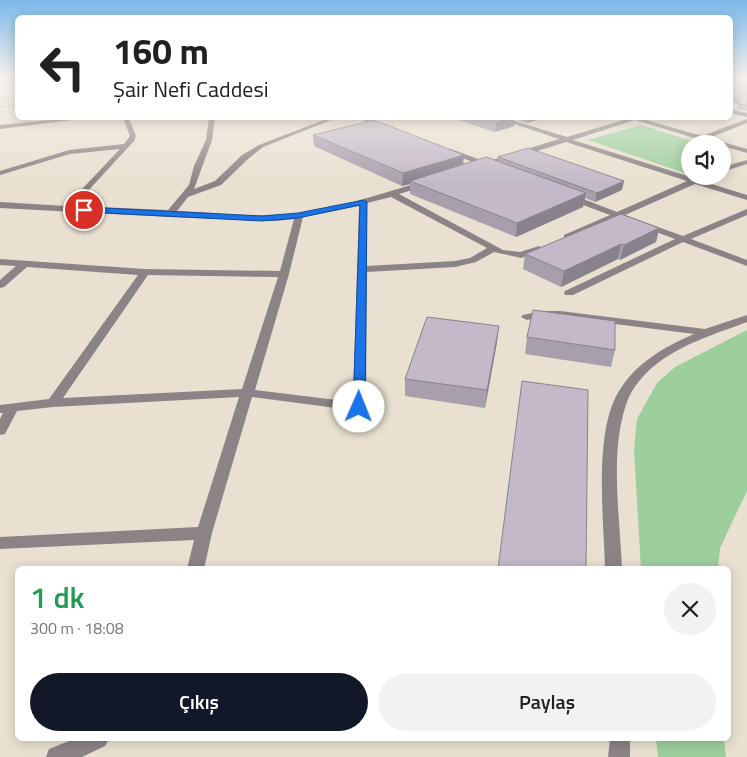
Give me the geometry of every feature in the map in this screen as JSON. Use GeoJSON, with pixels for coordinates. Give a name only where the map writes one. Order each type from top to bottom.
{"type":"FeatureCollection","features":[{"type":"Feature","properties":{"kind":"street"},"geometry":{"type":"LineString","coordinates":[[0,122],[27,120]]}},
{"type":"Feature","properties":{"kind":"street"},"geometry":{"type":"LineString","coordinates":[[0,126],[64,120]]}},
{"type":"Feature","properties":{"kind":"street"},"geometry":{"type":"LineString","coordinates":[[67,209],[127,146],[133,136],[127,120]]}},
{"type":"Feature","properties":{"kind":"street"},"geometry":{"type":"LineString","coordinates":[[170,214],[193,185],[198,166],[209,140],[212,120]]}},
{"type":"Feature","properties":{"kind":"street"},"geometry":{"type":"LineString","coordinates":[[186,195],[218,183],[252,151],[328,120]]}},
{"type":"Feature","properties":{"kind":"street"},"geometry":{"type":"LineString","coordinates":[[364,120],[389,129]]}},
{"type":"Feature","properties":{"kind":"street"},"geometry":{"type":"LineString","coordinates":[[506,120],[681,175]]}},
{"type":"Feature","properties":{"kind":"street"},"geometry":{"type":"LineString","coordinates":[[467,171],[628,120]]}},
{"type":"Feature","properties":{"kind":"street"},"geometry":{"type":"LineString","coordinates":[[642,120],[693,135]]}},
{"type":"Feature","properties":{"kind":"street"},"geometry":{"type":"LineString","coordinates":[[711,135],[747,121]]}},
{"type":"Feature","properties":{"kind":"street"},"geometry":{"type":"LineString","coordinates":[[0,173],[69,152],[127,146]]}},
{"type":"Feature","properties":{"kind":"street"},"geometry":{"type":"LineString","coordinates":[[731,147],[747,151]]}},
{"type":"Feature","properties":{"kind":"street"},"geometry":{"type":"LineString","coordinates":[[442,148],[495,168]]}},
{"type":"Feature","properties":{"kind":"street"},"geometry":{"type":"LineString","coordinates":[[731,167],[747,162]]}},
{"type":"Feature","properties":{"kind":"street"},"geometry":{"type":"LineString","coordinates":[[0,206],[262,218],[298,215],[364,202],[439,179]]}},
{"type":"Feature","properties":{"kind":"street"},"geometry":{"type":"LineString","coordinates":[[392,194],[495,248],[507,253],[528,254],[685,185]]}},
{"type":"Feature","properties":{"kind":"street"},"geometry":{"type":"LineString","coordinates":[[710,185],[747,198]]}},
{"type":"Feature","properties":{"kind":"street"},"geometry":{"type":"LineString","coordinates":[[565,195],[747,263]]}},
{"type":"Feature","properties":{"kind":"street"},"geometry":{"type":"LineString","coordinates":[[0,431],[6,408],[53,403],[248,393],[359,407],[364,202]]}},
{"type":"Feature","properties":{"kind":"street"},"geometry":{"type":"LineString","coordinates":[[0,216],[17,206]]}},
{"type":"Feature","properties":{"kind":"street"},"geometry":{"type":"LineString","coordinates":[[569,293],[747,212]]}},
{"type":"Feature","properties":{"kind":"street"},"geometry":{"type":"LineString","coordinates":[[196,566],[204,533],[284,274],[298,215]]}},
{"type":"Feature","properties":{"kind":"street"},"geometry":{"type":"LineString","coordinates":[[361,269],[455,264],[473,260],[495,248]]}},
{"type":"Feature","properties":{"kind":"street"},"geometry":{"type":"LineString","coordinates":[[0,262],[145,272],[284,274]]}},
{"type":"Feature","properties":{"kind":"street"},"geometry":{"type":"LineString","coordinates":[[0,285],[24,264]]}},
{"type":"Feature","properties":{"kind":"street"},"geometry":{"type":"LineString","coordinates":[[53,403],[145,272]]}},
{"type":"Feature","properties":{"kind":"street"},"geometry":{"type":"LineString","coordinates":[[528,317],[541,314],[560,314],[707,333]]}},
{"type":"Feature","properties":{"kind":"street"},"geometry":{"type":"LineString","coordinates":[[614,566],[611,480],[614,421],[621,399],[634,379],[651,362],[707,333],[747,318]]}},
{"type":"Feature","properties":{"kind":"street"},"geometry":{"type":"LineString","coordinates":[[0,543],[204,533]]}},
{"type":"Feature","properties":{"kind":"street"},"geometry":{"type":"LineString","coordinates":[[57,757],[93,741]]}},
{"type":"Feature","properties":{"kind":"street"},"geometry":{"type":"LineString","coordinates":[[619,757],[620,741]]}},
{"type":"Feature","properties":{"kind":"green space"},"geometry":{"type":"Polygon","coordinates":[[[641,125],[681,137],[681,172],[588,140],[641,125]]]}},
{"type":"Feature","properties":{"kind":"green space"},"geometry":{"type":"Polygon","coordinates":[[[747,330],[747,491],[720,548],[718,566],[641,566],[634,450],[637,419],[657,383],[675,367],[747,330]]]}},
{"type":"Feature","properties":{"kind":"green space"},"geometry":{"type":"Polygon","coordinates":[[[656,741],[724,741],[726,757],[658,757],[656,741]]]}},
{"type":"Feature","properties":{"kind":"building"},"geometry":{"type":"Polygon","coordinates":[[[374,120],[464,155],[403,173],[313,135],[374,120]]]}},
{"type":"Feature","properties":{"kind":"building"},"geometry":{"type":"Polygon","coordinates":[[[528,148],[624,181],[597,193],[498,157],[528,148]]]}},
{"type":"Feature","properties":{"kind":"building"},"geometry":{"type":"Polygon","coordinates":[[[486,157],[586,193],[517,223],[410,181],[486,157]]]}},
{"type":"Feature","properties":{"kind":"building"},"geometry":{"type":"Polygon","coordinates":[[[621,214],[659,228],[564,271],[525,254],[621,214]]]}},
{"type":"Feature","properties":{"kind":"building"},"geometry":{"type":"Polygon","coordinates":[[[533,310],[615,321],[615,350],[527,337],[533,310]]]}},
{"type":"Feature","properties":{"kind":"building"},"geometry":{"type":"Polygon","coordinates":[[[427,317],[499,326],[487,390],[405,379],[427,317]]]}},
{"type":"Feature","properties":{"kind":"building"},"geometry":{"type":"Polygon","coordinates":[[[522,381],[588,390],[586,566],[498,566],[522,381]]]}},
{"type":"Feature","properties":{"kind":"route"},"geometry":{"type":"LineString","coordinates":[[84,210],[276,218],[364,202],[361,248],[359,407]]}}]}
